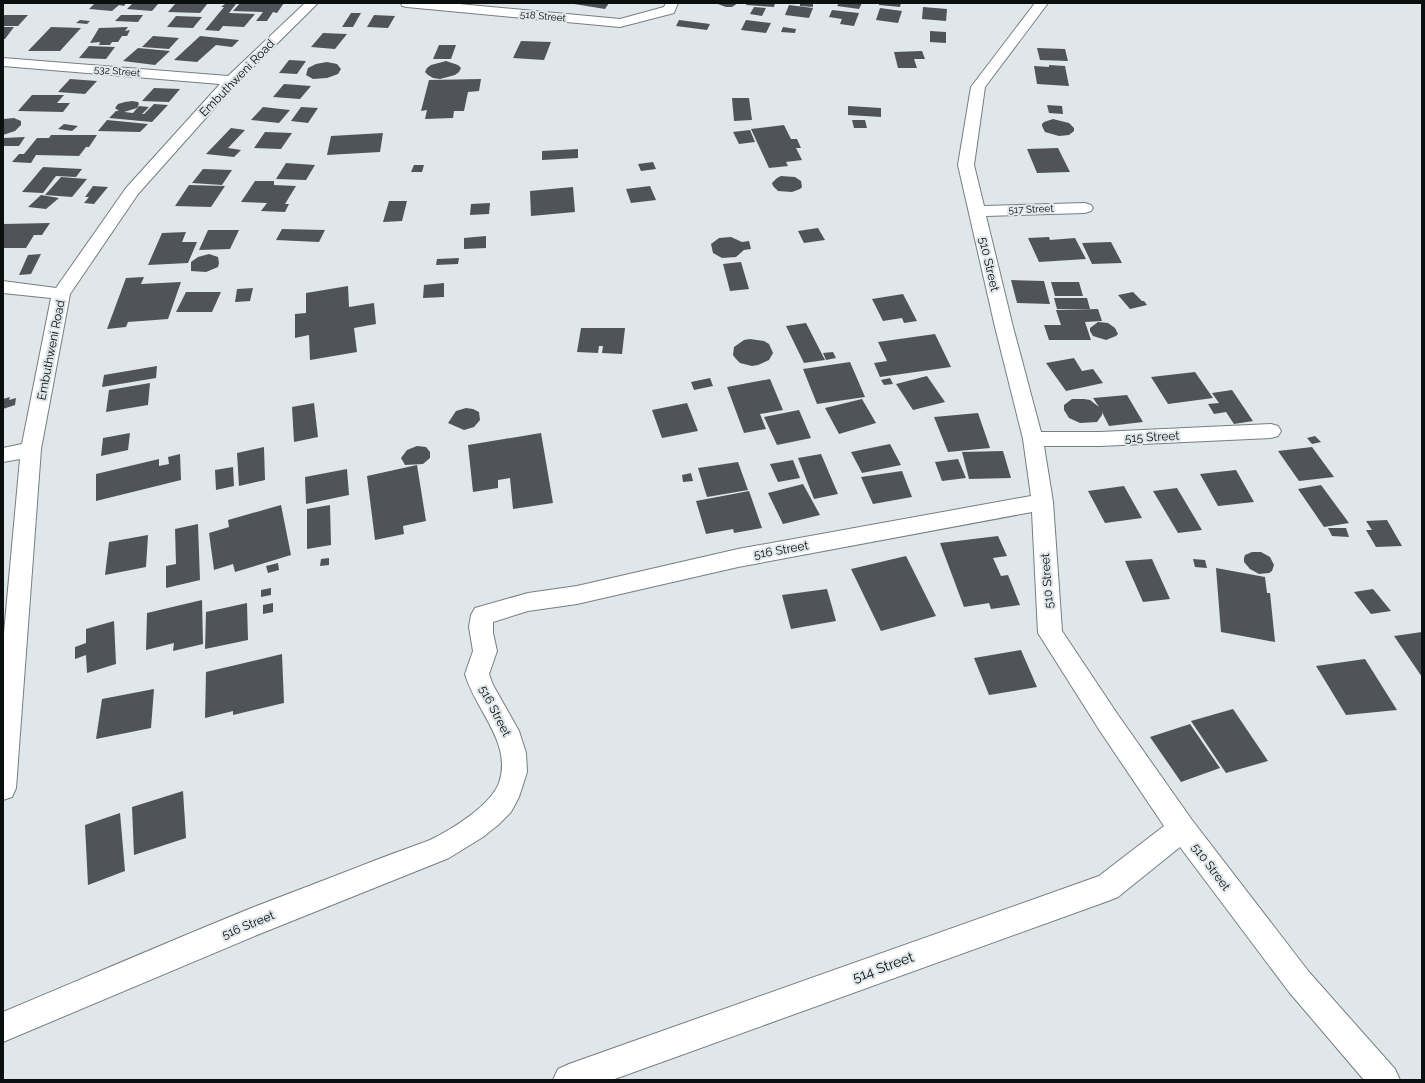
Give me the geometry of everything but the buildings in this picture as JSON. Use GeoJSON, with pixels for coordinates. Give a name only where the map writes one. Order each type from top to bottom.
{"type":"FeatureCollection","features":[{"type":"Feature","properties":{"kind":"street","name":"Embuthweni Road"},"geometry":{"type":"LineString","coordinates":[[3,788],[32,449],[61,294],[132,191],[231,81],[312,3]]}},
{"type":"Feature","properties":{"kind":"street","name":"518 Street"},"geometry":{"type":"LineString","coordinates":[[407,3],[620,23],[668,10],[672,3]]}},
{"type":"Feature","properties":{"kind":"street","name":"510 Street"},"geometry":{"type":"LineString","coordinates":[[1042,3],[978,87],[966,165],[1004,327],[1033,439],[1042,502],[1050,633],[1109,723],[1182,829],[1299,982],[1384,1080]]}},
{"type":"Feature","properties":{"kind":"street","name":"532 Street"},"geometry":{"type":"LineString","coordinates":[[3,62],[231,81]]}},
{"type":"Feature","properties":{"kind":"street","name":"517 Street"},"geometry":{"type":"LineString","coordinates":[[976,211],[1085,208]]}},
{"type":"Feature","properties":{"kind":"street"},"geometry":{"type":"LineString","coordinates":[[3,287],[61,294]]}},
{"type":"Feature","properties":{"kind":"street","name":"515 Street"},"geometry":{"type":"LineString","coordinates":[[1033,439],[1100,440],[1271,431]]}},
{"type":"Feature","properties":{"kind":"street"},"geometry":{"type":"LineString","coordinates":[[3,455],[32,449]]}},
{"type":"Feature","properties":{"kind":"street","name":"516 Street"},"geometry":{"type":"LineString","coordinates":[[3,1027],[253,922],[440,849],[468,834],[486,820],[508,794],[515,777],[515,765],[513,749],[506,730],[484,693],[477,672],[485,650],[481,630],[483,615],[528,602],[577,595],[738,558],[1042,502]]}},
{"type":"Feature","properties":{"kind":"street","name":"514 Street"},"geometry":{"type":"LineString","coordinates":[[569,1080],[1108,886],[1182,829]]}}]}
